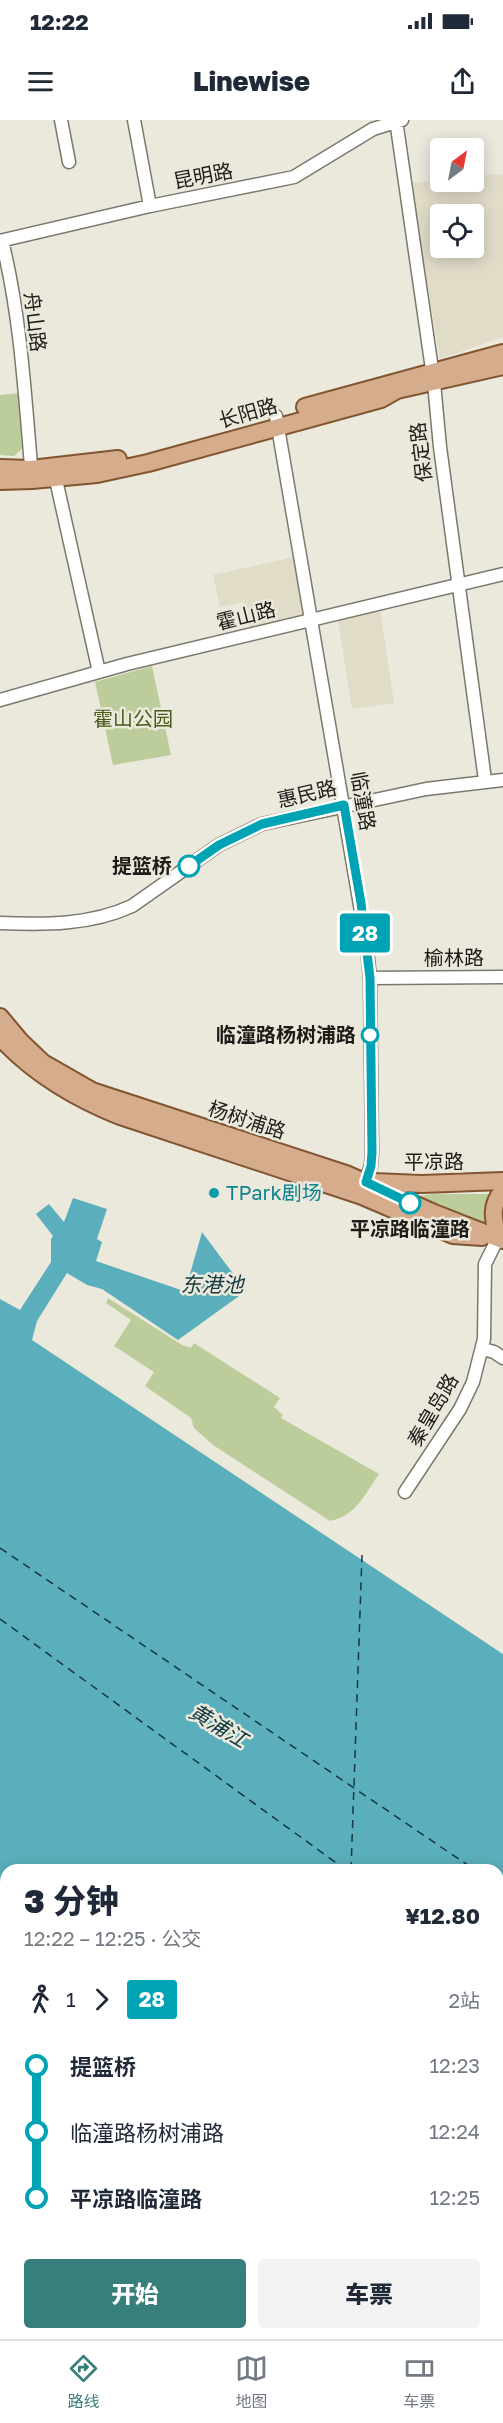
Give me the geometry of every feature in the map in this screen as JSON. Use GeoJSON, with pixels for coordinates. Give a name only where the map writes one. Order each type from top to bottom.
{"type":"FeatureCollection","features":[{"type":"Feature","properties":{"kind":"main road","name":"长阳路"},"geometry":{"type":"LineString","coordinates":[[0,481],[54,473],[97,474],[148,463],[277,421],[381,399],[397,390],[503,353]]}},
{"type":"Feature","properties":{"kind":"main road","name":"长阳路"},"geometry":{"type":"LineString","coordinates":[[433,377],[503,366]]}},
{"type":"Feature","properties":{"kind":"main road","name":"长阳路"},"geometry":{"type":"LineString","coordinates":[[0,468],[31,475]]}},
{"type":"Feature","properties":{"kind":"main road","name":"杨树浦路"},"geometry":{"type":"LineString","coordinates":[[0,1017],[20,1041],[44,1063],[92,1091],[364,1189],[453,1235],[500,1239]]}},
{"type":"Feature","properties":{"kind":"main road","name":"杨树浦路"},"geometry":{"type":"LineString","coordinates":[[0,1037],[38,1072],[90,1104],[120,1116],[364,1189]]}},
{"type":"Feature","properties":{"kind":"main road","name":"平凉路"},"geometry":{"type":"LineString","coordinates":[[364,1189],[503,1181]]}},
{"type":"Feature","properties":{"kind":"main road"},"geometry":{"type":"LineString","coordinates":[[500,1239],[493,1218],[493,1205],[503,1190]]}},
{"type":"Feature","properties":{"kind":"street"},"geometry":{"type":"LineString","coordinates":[[61,120],[69,162]]}},
{"type":"Feature","properties":{"kind":"street"},"geometry":{"type":"LineString","coordinates":[[134,120],[150,206]]}},
{"type":"Feature","properties":{"kind":"street","name":"昆明路"},"geometry":{"type":"LineString","coordinates":[[1,241],[150,206],[294,177],[373,129],[398,121]]}},
{"type":"Feature","properties":{"kind":"street","name":"保定路"},"geometry":{"type":"LineString","coordinates":[[398,121],[485,780]]}},
{"type":"Feature","properties":{"kind":"street","name":"舟山路"},"geometry":{"type":"LineString","coordinates":[[1,241],[9,270],[16,319],[31,475]]}},
{"type":"Feature","properties":{"kind":"street","name":"临潼路"},"geometry":{"type":"LineString","coordinates":[[277,421],[363,918],[370,978],[372,1152],[371,1166],[364,1189]]}},
{"type":"Feature","properties":{"kind":"street"},"geometry":{"type":"LineString","coordinates":[[54,473],[99,672]]}},
{"type":"Feature","properties":{"kind":"street","name":"霍山路"},"geometry":{"type":"LineString","coordinates":[[0,700],[99,672],[503,574]]}},
{"type":"Feature","properties":{"kind":"street","name":"惠民路"},"geometry":{"type":"LineString","coordinates":[[0,923],[50,924],[116,913],[132,906],[219,845],[262,824],[426,789],[485,780],[503,780]]}},
{"type":"Feature","properties":{"kind":"street","name":"榆林路"},"geometry":{"type":"LineString","coordinates":[[370,978],[503,977]]}},
{"type":"Feature","properties":{"kind":"street","name":"秦皇岛路"},"geometry":{"type":"LineString","coordinates":[[405,1492],[460,1409],[473,1382],[483,1349],[485,1264],[500,1239]]}},
{"type":"Feature","properties":{"kind":"street"},"geometry":{"type":"LineString","coordinates":[[483,1349],[503,1358]]}},
{"type":"Feature","properties":{"kind":"shaded area"},"geometry":{"type":"Polygon","coordinates":[[[503,174],[503,337],[440,359],[410,183],[430,181],[430,192],[484,192],[484,175],[503,174]]]}},
{"type":"Feature","properties":{"kind":"shaded area"},"geometry":{"type":"Polygon","coordinates":[[[294,557],[307,615],[250,628],[244,602],[220,607],[213,575],[294,557]]]}},
{"type":"Feature","properties":{"kind":"shaded area"},"geometry":{"type":"Polygon","coordinates":[[[380,609],[394,703],[352,709],[338,620],[380,609]]]}},
{"type":"Feature","properties":{"kind":"green space"},"geometry":{"type":"Polygon","coordinates":[[[20,393],[22,449],[14,456],[0,455],[0,395],[20,393]]]}},
{"type":"Feature","properties":{"kind":"green space","name":"霍山公园"},"geometry":{"type":"Polygon","coordinates":[[[152,666],[171,755],[113,765],[95,682],[152,666]]]}},
{"type":"Feature","properties":{"kind":"green space"},"geometry":{"type":"Polygon","coordinates":[[[433,1194],[493,1194],[487,1226],[413,1197],[433,1194]]]}},
{"type":"Feature","properties":{"kind":"green space"},"geometry":{"type":"Polygon","coordinates":[[[108,1298],[182,1345],[191,1348],[194,1343],[280,1398],[274,1407],[283,1415],[281,1418],[379,1474],[359,1503],[347,1514],[330,1521],[213,1445],[194,1428],[191,1418],[145,1386],[154,1372],[114,1346],[131,1320],[106,1303],[108,1298]]]}},
{"type":"Feature","properties":{"kind":"water"},"geometry":{"type":"Polygon","coordinates":[[[73,1198],[107,1209],[97,1239],[102,1242],[96,1261],[181,1290],[186,1288],[202,1232],[246,1291],[178,1340],[102,1289],[87,1285],[67,1273],[37,1321],[32,1340],[503,1654],[503,1864],[0,1864],[0,1299],[20,1310],[51,1262],[53,1236],[36,1214],[49,1204],[64,1222],[73,1198]]]}},
{"type":"Feature","properties":{"kind":"pier"},"geometry":{"type":"Polygon","coordinates":[[[388,1574],[503,1650],[503,1654],[387,1576],[388,1574]]]}},
{"type":"Feature","properties":{"kind":"ferry route"},"geometry":{"type":"LineString","coordinates":[[0,1548],[466,1864]]}},
{"type":"Feature","properties":{"kind":"ferry route"},"geometry":{"type":"LineString","coordinates":[[351,1864],[362,1555]]}},
{"type":"Feature","properties":{"kind":"ferry route"},"geometry":{"type":"LineString","coordinates":[[0,1619],[338,1864]]}},
{"type":"Feature","properties":{"kind":"bus line","name":"28"},"geometry":{"type":"LineString","coordinates":[[189,866],[219,845],[262,824],[344,805],[361,903],[370,978],[372,1152],[366,1182],[410,1203]]}},
{"type":"Feature","properties":{"kind":"place","name":"提篮桥"},"geometry":{"type":"Point","coordinates":[189,866]}},
{"type":"Feature","properties":{"kind":"place","name":"临潼路杨树浦路"},"geometry":{"type":"Point","coordinates":[370,1035]}},
{"type":"Feature","properties":{"kind":"place","name":"TPark剧场"},"geometry":{"type":"Point","coordinates":[214,1193]}},
{"type":"Feature","properties":{"kind":"place","name":"平凉路临潼路"},"geometry":{"type":"Point","coordinates":[410,1203]}},
{"type":"Feature","properties":{"kind":"water label","name":"东港池"},"geometry":{"type":"Point","coordinates":[212,1285]}},
{"type":"Feature","properties":{"kind":"water label","name":"黄浦江"},"geometry":{"type":"Point","coordinates":[218,1726]}}]}
